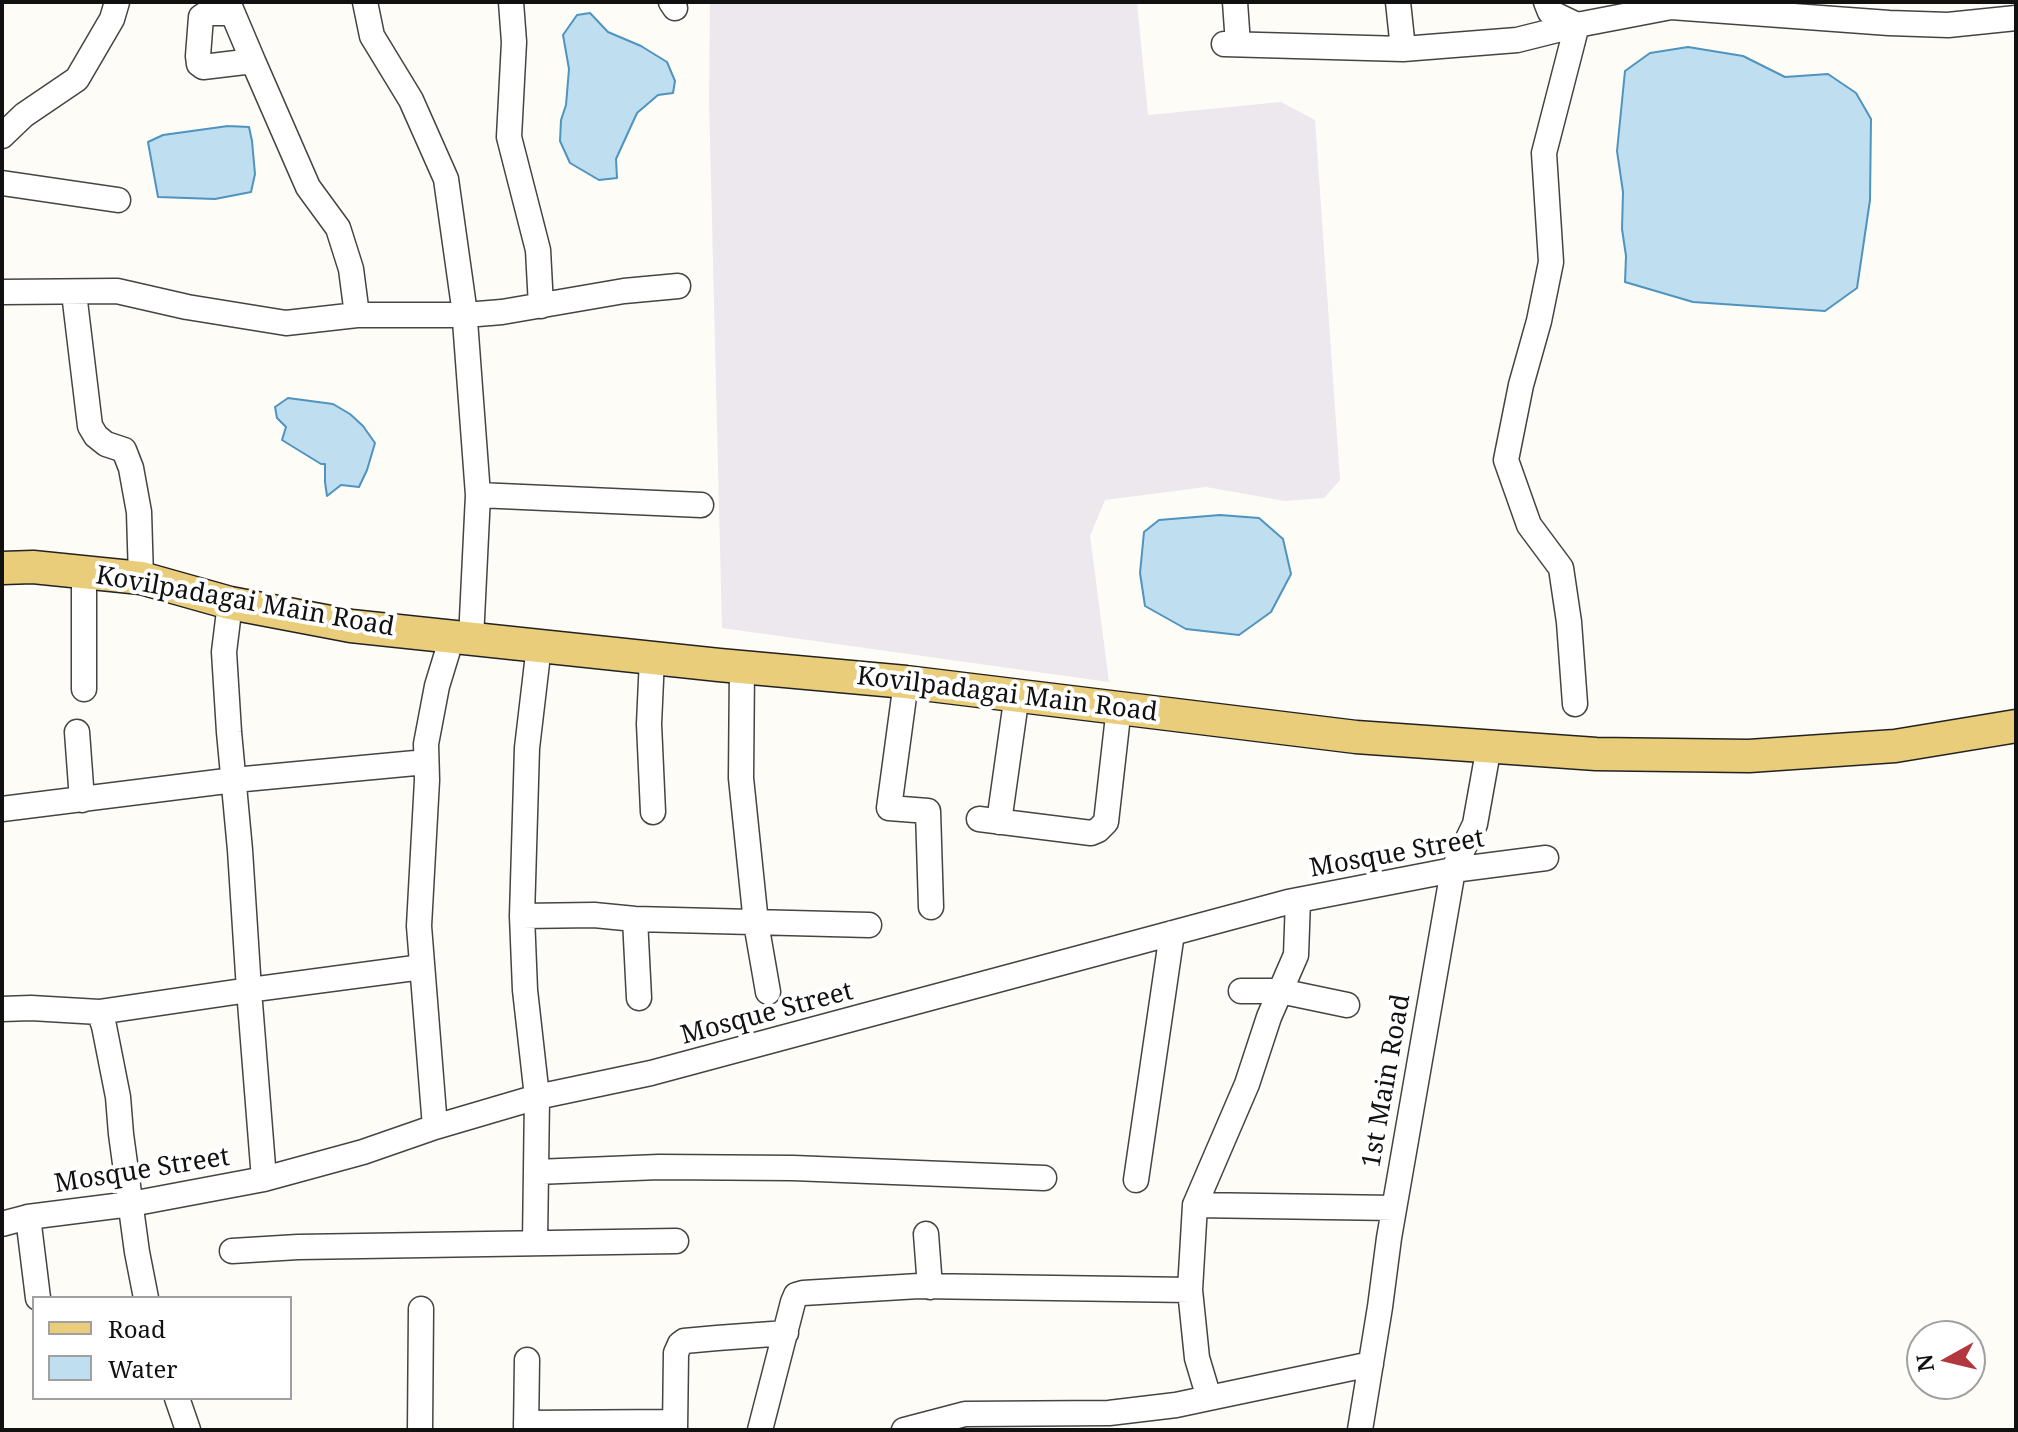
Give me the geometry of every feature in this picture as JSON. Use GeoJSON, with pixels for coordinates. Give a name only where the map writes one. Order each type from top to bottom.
{"type":"FeatureCollection","features":[{"type":"Feature","properties":{"kind":"main road","name":"Kovilpadagai Main Road"},"geometry":{"type":"LineString","coordinates":[[2,568],[33,567],[141,578],[230,603],[351,626],[1017,694],[1356,737],[1596,754],[1749,756],[1895,746],[2016,726]]}},
{"type":"Feature","properties":{"kind":"street"},"geometry":{"type":"LineString","coordinates":[[2,136],[24,115],[77,79],[112,19],[117,2]]}},
{"type":"Feature","properties":{"kind":"street"},"geometry":{"type":"LineString","coordinates":[[365,2],[372,36],[411,100],[446,179],[465,315],[478,495],[461,638],[437,686],[426,744],[419,926],[435,1127]]}},
{"type":"Feature","properties":{"kind":"street"},"geometry":{"type":"LineString","coordinates":[[511,2],[514,42],[509,137],[538,250],[541,306]]}},
{"type":"Feature","properties":{"kind":"street"},"geometry":{"type":"LineString","coordinates":[[1235,2],[1231,44],[1403,49],[1517,40],[1671,7],[1828,11],[1948,25],[2016,18]]}},
{"type":"Feature","properties":{"kind":"street"},"geometry":{"type":"LineString","coordinates":[[1398,2],[1403,49]]}},
{"type":"Feature","properties":{"kind":"street"},"geometry":{"type":"LineString","coordinates":[[1546,2],[1550,12],[1577,25]]}},
{"type":"Feature","properties":{"kind":"street"},"geometry":{"type":"LineString","coordinates":[[253,61],[203,67],[199,64],[201,17],[230,8],[308,187],[338,228],[351,269],[357,315]]}},
{"type":"Feature","properties":{"kind":"street"},"geometry":{"type":"LineString","coordinates":[[1575,704],[1569,622],[1561,568],[1529,525],[1506,460],[1551,262],[1544,153],[1577,25]]}},
{"type":"Feature","properties":{"kind":"street"},"geometry":{"type":"LineString","coordinates":[[2,183],[118,200]]}},
{"type":"Feature","properties":{"kind":"street"},"geometry":{"type":"LineString","coordinates":[[2,292],[117,291],[187,307],[286,323],[357,315],[502,312],[624,291],[678,286]]}},
{"type":"Feature","properties":{"kind":"street"},"geometry":{"type":"LineString","coordinates":[[74,293],[90,426],[106,444],[124,450],[131,468],[139,512],[141,578]]}},
{"type":"Feature","properties":{"kind":"street"},"geometry":{"type":"LineString","coordinates":[[478,495],[701,505]]}},
{"type":"Feature","properties":{"kind":"street"},"geometry":{"type":"LineString","coordinates":[[84,573],[84,689]]}},
{"type":"Feature","properties":{"kind":"street"},"geometry":{"type":"LineString","coordinates":[[230,603],[224,652],[264,1179]]}},
{"type":"Feature","properties":{"kind":"street"},"geometry":{"type":"LineString","coordinates":[[535,1243],[537,1097],[525,990],[522,916],[527,748],[539,646]]}},
{"type":"Feature","properties":{"kind":"street"},"geometry":{"type":"LineString","coordinates":[[652,658],[649,724],[653,812]]}},
{"type":"Feature","properties":{"kind":"street"},"geometry":{"type":"LineString","coordinates":[[742,667],[741,778],[756,923],[768,992]]}},
{"type":"Feature","properties":{"kind":"street"},"geometry":{"type":"LineString","coordinates":[[906,682],[889,808],[928,811],[931,907]]}},
{"type":"Feature","properties":{"kind":"street"},"geometry":{"type":"LineString","coordinates":[[1017,694],[989,820],[1091,833],[1098,830],[1106,822],[1119,707]]}},
{"type":"Feature","properties":{"kind":"street"},"geometry":{"type":"LineString","coordinates":[[77,732],[82,800]]}},
{"type":"Feature","properties":{"kind":"street","name":"1st Main Road"},"geometry":{"type":"LineString","coordinates":[[1360,1430],[1394,1208],[1453,870],[1475,824],[1489,746]]}},
{"type":"Feature","properties":{"kind":"street"},"geometry":{"type":"LineString","coordinates":[[2,809],[234,780],[426,762]]}},
{"type":"Feature","properties":{"kind":"street","name":"Mosque Street"},"geometry":{"type":"LineString","coordinates":[[2,1224],[28,1217],[131,1204],[264,1179],[363,1152],[537,1097],[651,1073],[1298,900],[1453,870],[1546,858]]}},
{"type":"Feature","properties":{"kind":"street"},"geometry":{"type":"LineString","coordinates":[[1209,1398],[1197,1358],[1190,1290],[1195,1205],[1247,1084],[1269,1017],[1296,955],[1298,900]]}},
{"type":"Feature","properties":{"kind":"street"},"geometry":{"type":"LineString","coordinates":[[522,916],[594,915],[635,919],[869,925]]}},
{"type":"Feature","properties":{"kind":"street"},"geometry":{"type":"LineString","coordinates":[[635,919],[639,998]]}},
{"type":"Feature","properties":{"kind":"street"},"geometry":{"type":"LineString","coordinates":[[1136,1180],[1172,933]]}},
{"type":"Feature","properties":{"kind":"street"},"geometry":{"type":"LineString","coordinates":[[2,1009],[99,1012],[422,967]]}},
{"type":"Feature","properties":{"kind":"street"},"geometry":{"type":"LineString","coordinates":[[1241,991],[1280,991],[1347,1005]]}},
{"type":"Feature","properties":{"kind":"street"},"geometry":{"type":"LineString","coordinates":[[99,1012],[118,1097],[137,1252],[146,1296]]}},
{"type":"Feature","properties":{"kind":"street"},"geometry":{"type":"LineString","coordinates":[[536,1172],[659,1167],[778,1168],[1044,1178]]}},
{"type":"Feature","properties":{"kind":"street"},"geometry":{"type":"LineString","coordinates":[[1195,1205],[1394,1208]]}},
{"type":"Feature","properties":{"kind":"street"},"geometry":{"type":"LineString","coordinates":[[28,1217],[38,1296]]}},
{"type":"Feature","properties":{"kind":"street"},"geometry":{"type":"LineString","coordinates":[[926,1234],[930,1287]]}},
{"type":"Feature","properties":{"kind":"street"},"geometry":{"type":"LineString","coordinates":[[232,1251],[298,1247],[676,1241]]}},
{"type":"Feature","properties":{"kind":"street"},"geometry":{"type":"LineString","coordinates":[[760,1430],[796,1295],[930,1287],[1190,1290]]}},
{"type":"Feature","properties":{"kind":"street"},"geometry":{"type":"LineString","coordinates":[[420,1430],[421,1309]]}},
{"type":"Feature","properties":{"kind":"street"},"geometry":{"type":"LineString","coordinates":[[527,1360],[526,1426],[675,1426],[676,1353],[680,1344],[684,1341],[786,1333]]}},
{"type":"Feature","properties":{"kind":"street"},"geometry":{"type":"LineString","coordinates":[[904,1430],[965,1414],[1109,1413],[1176,1405],[1371,1364]]}},
{"type":"Feature","properties":{"kind":"street"},"geometry":{"type":"LineString","coordinates":[[178,1400],[188,1430]]}},
{"type":"Feature","properties":{"kind":"shaded area"},"geometry":{"type":"Polygon","coordinates":[[[710,2],[1137,2],[1148,115],[1281,102],[1315,120],[1340,480],[1324,498],[1285,501],[1206,487],[1105,500],[1090,536],[1109,682],[722,628],[709,100],[710,2]]]}},
{"type":"Feature","properties":{"kind":"water"},"geometry":{"type":"Polygon","coordinates":[[[590,13],[608,32],[641,46],[667,62],[675,81],[673,93],[658,95],[637,113],[616,159],[617,178],[599,180],[570,163],[560,141],[569,69],[563,35],[577,15],[590,13]]]}},
{"type":"Feature","properties":{"kind":"water"},"geometry":{"type":"Polygon","coordinates":[[[1688,47],[1743,56],[1785,77],[1828,74],[1856,93],[1871,119],[1870,200],[1857,288],[1825,311],[1693,302],[1625,282],[1623,192],[1617,151],[1625,71],[1650,53],[1688,47]]]}},
{"type":"Feature","properties":{"kind":"water"},"geometry":{"type":"Polygon","coordinates":[[[228,126],[249,127],[255,174],[251,192],[215,199],[158,197],[148,142],[163,135],[228,126]]]}},
{"type":"Feature","properties":{"kind":"water"},"geometry":{"type":"Polygon","coordinates":[[[288,398],[333,404],[363,426],[375,443],[359,487],[341,485],[327,496],[325,464],[282,440],[286,427],[277,418],[275,407],[288,398]]]}},
{"type":"Feature","properties":{"kind":"water"},"geometry":{"type":"Polygon","coordinates":[[[1220,515],[1259,518],[1283,539],[1291,574],[1271,612],[1239,635],[1186,629],[1145,606],[1140,573],[1144,532],[1159,520],[1220,515]]]}}]}
